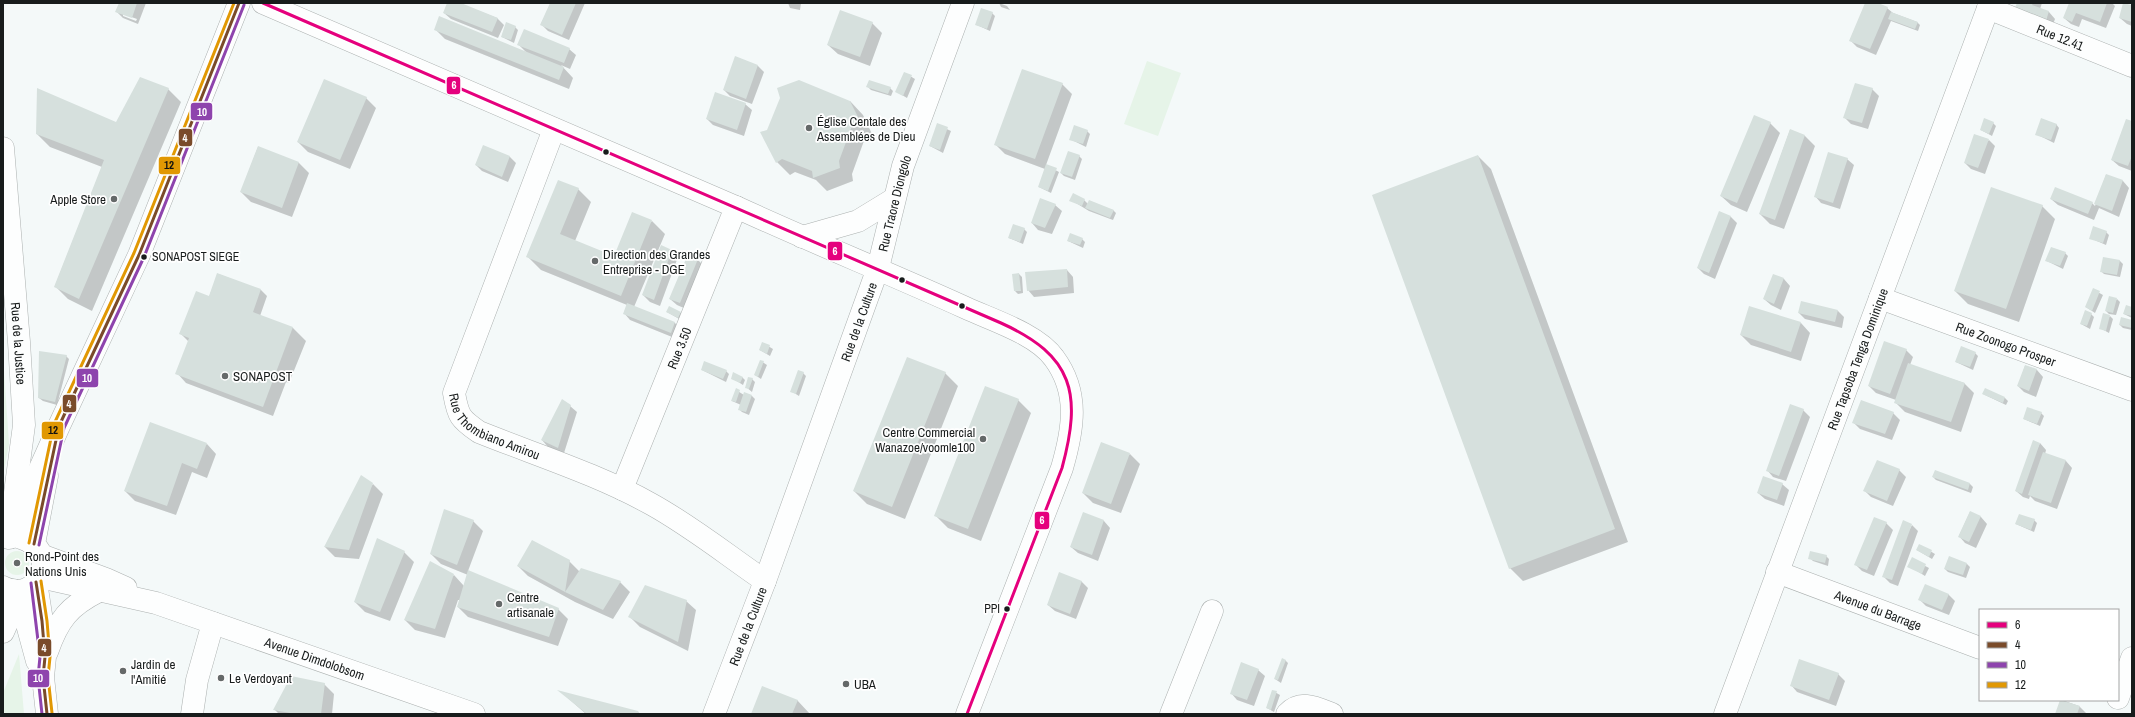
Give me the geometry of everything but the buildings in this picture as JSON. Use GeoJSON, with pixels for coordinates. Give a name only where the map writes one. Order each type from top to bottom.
{"type":"FeatureCollection","features":[{"type":"Feature","properties":{"kind":"main road"},"geometry":{"type":"LineString","coordinates":[[38,549],[26,540],[6,540],[139,254],[238,3]]}},
{"type":"Feature","properties":{"kind":"main road"},"geometry":{"type":"LineString","coordinates":[[263,3],[736,206],[802,237],[878,268]]}},
{"type":"Feature","properties":{"kind":"main road","name":"Rue Traore Diongolo"},"geometry":{"type":"LineString","coordinates":[[878,268],[903,166],[963,3]]}},
{"type":"Feature","properties":{"kind":"main road","name":"Rue 12.41"},"geometry":{"type":"LineString","coordinates":[[1989,6],[2132,66]]}},
{"type":"Feature","properties":{"kind":"main road","name":"Rue Tapsoba Tenga Dominique"},"geometry":{"type":"LineString","coordinates":[[1725,714],[1989,6]]}},
{"type":"Feature","properties":{"kind":"main road","name":"Rue Thombiano Amirou"},"geometry":{"type":"LineString","coordinates":[[554,129],[454,393],[456,405],[462,420],[479,432],[622,489],[674,517],[765,581]]}},
{"type":"Feature","properties":{"kind":"main road","name":"Rue de la Justice"},"geometry":{"type":"LineString","coordinates":[[3,148],[19,342],[24,425],[6,540]]}},
{"type":"Feature","properties":{"kind":"main road"},"geometry":{"type":"LineString","coordinates":[[802,237],[858,222],[894,199]]}},
{"type":"Feature","properties":{"kind":"main road","name":"Rue 3.50"},"geometry":{"type":"LineString","coordinates":[[622,489],[736,206]]}},
{"type":"Feature","properties":{"kind":"main road","name":"Rue de la Culture"},"geometry":{"type":"LineString","coordinates":[[714,714],[765,581],[878,268],[1037,342],[1054,358],[1064,376],[1071,397],[1073,420],[1062,468],[967,714]]}},
{"type":"Feature","properties":{"kind":"main road","name":"Rue Zoonogo Prosper"},"geometry":{"type":"LineString","coordinates":[[1880,298],[2132,390]]}},
{"type":"Feature","properties":{"kind":"main road"},"geometry":{"type":"LineString","coordinates":[[3,632],[22,585],[43,570],[38,549],[59,426]]}},
{"type":"Feature","properties":{"kind":"main road","name":"Avenue Dimdolobsom"},"geometry":{"type":"LineString","coordinates":[[38,549],[106,578],[156,603],[474,714]]}},
{"type":"Feature","properties":{"kind":"main road","name":"Avenue du Barrage"},"geometry":{"type":"LineString","coordinates":[[1777,572],[1979,648]]}},
{"type":"Feature","properties":{"kind":"main road"},"geometry":{"type":"LineString","coordinates":[[22,585],[32,648],[44,667]]}},
{"type":"Feature","properties":{"kind":"main road","name":"Avenue Dimdolobsom"},"geometry":{"type":"LineString","coordinates":[[22,585],[99,592],[156,603]]}},
{"type":"Feature","properties":{"kind":"main road"},"geometry":{"type":"LineString","coordinates":[[47,714],[44,667],[57,627],[66,613],[76,604],[99,592]]}},
{"type":"Feature","properties":{"kind":"main road"},"geometry":{"type":"LineString","coordinates":[[1171,714],[1212,611]]}},
{"type":"Feature","properties":{"kind":"main road"},"geometry":{"type":"LineString","coordinates":[[192,714],[197,680],[213,623]]}},
{"type":"Feature","properties":{"kind":"main road"},"geometry":{"type":"LineString","coordinates":[[2119,696],[2132,658]]}},
{"type":"Feature","properties":{"kind":"main road"},"geometry":{"type":"LineString","coordinates":[[2119,699],[2132,704]]}},
{"type":"Feature","properties":{"kind":"main road"},"geometry":{"type":"LineString","coordinates":[[2112,714],[2117,701]]}},
{"type":"Feature","properties":{"kind":"main road"},"geometry":{"type":"LineString","coordinates":[[1287,714],[1296,707],[1308,704],[1332,714]]}},
{"type":"Feature","properties":{"kind":"shaded area"},"geometry":{"type":"Polygon","coordinates":[[[1147,61],[1181,73],[1158,136],[1124,124],[1147,61]]]}},
{"type":"Feature","properties":{"kind":"shaded area"},"geometry":{"type":"Polygon","coordinates":[[[4,370],[9,444],[3,475],[3,371],[4,370]]]}},
{"type":"Feature","properties":{"kind":"shaded area","name":"Rond-Point des Nations Unis"},"geometry":{"type":"Polygon","coordinates":[[[17,551],[25,555],[29,563],[25,571],[17,575],[9,571],[5,563],[9,555],[17,551]]]}},
{"type":"Feature","properties":{"kind":"shaded area"},"geometry":{"type":"Polygon","coordinates":[[[19,654],[24,714],[3,714],[3,693],[19,654]]]}},
{"type":"Feature","properties":{"kind":"transit line","name":"12"},"geometry":{"type":"LineString","coordinates":[[29,543],[54,424],[134,253],[234,3]]}},
{"type":"Feature","properties":{"kind":"transit line","name":"4"},"geometry":{"type":"LineString","coordinates":[[34,544],[59,426],[139,255],[239,3]]}},
{"type":"Feature","properties":{"kind":"transit line","name":"6"},"geometry":{"type":"LineString","coordinates":[[263,3],[1001,323],[1025,336],[1044,349],[1058,364],[1066,380],[1071,398],[1071,419],[1068,442],[1062,468],[967,714]]}},
{"type":"Feature","properties":{"kind":"transit line","name":"10"},"geometry":{"type":"LineString","coordinates":[[39,545],[64,428],[144,257],[244,5]]}},
{"type":"Feature","properties":{"kind":"transit line","name":"12"},"geometry":{"type":"LineString","coordinates":[[41,581],[47,621],[50,657],[48,677],[52,713]]}},
{"type":"Feature","properties":{"kind":"transit line","name":"4"},"geometry":{"type":"LineString","coordinates":[[36,582],[42,621],[45,657],[43,677],[47,714]]}},
{"type":"Feature","properties":{"kind":"transit line","name":"10"},"geometry":{"type":"LineString","coordinates":[[31,583],[40,657],[38,677],[42,714]]}},
{"type":"Feature","properties":{"kind":"place","name":"Église Centale des Assemblées de Dieu"},"geometry":{"type":"Point","coordinates":[809,128]}},
{"type":"Feature","properties":{"kind":"place","name":"Apple Store"},"geometry":{"type":"Point","coordinates":[114,199]}},
{"type":"Feature","properties":{"kind":"place","name":"SONAPOST SIEGE"},"geometry":{"type":"Point","coordinates":[144,257]}},
{"type":"Feature","properties":{"kind":"place","name":"Direction des Grandes Entreprise - DGE"},"geometry":{"type":"Point","coordinates":[595,261]}},
{"type":"Feature","properties":{"kind":"place","name":"SONAPOST"},"geometry":{"type":"Point","coordinates":[225,376]}},
{"type":"Feature","properties":{"kind":"place","name":"Centre Commercial Wanazoe/voomle100"},"geometry":{"type":"Point","coordinates":[983,439]}},
{"type":"Feature","properties":{"kind":"place","name":"Rond-Point des Nations Unis"},"geometry":{"type":"Point","coordinates":[17,563]}},
{"type":"Feature","properties":{"kind":"place","name":"Centre artisanale"},"geometry":{"type":"Point","coordinates":[499,604]}},
{"type":"Feature","properties":{"kind":"place","name":"PPI"},"geometry":{"type":"Point","coordinates":[1007,609]}},
{"type":"Feature","properties":{"kind":"place","name":"Jardin de l'Amitié"},"geometry":{"type":"Point","coordinates":[123,671]}},
{"type":"Feature","properties":{"kind":"place","name":"Le Verdoyant"},"geometry":{"type":"Point","coordinates":[221,678]}},
{"type":"Feature","properties":{"kind":"place","name":"UBA"},"geometry":{"type":"Point","coordinates":[846,684]}}]}
